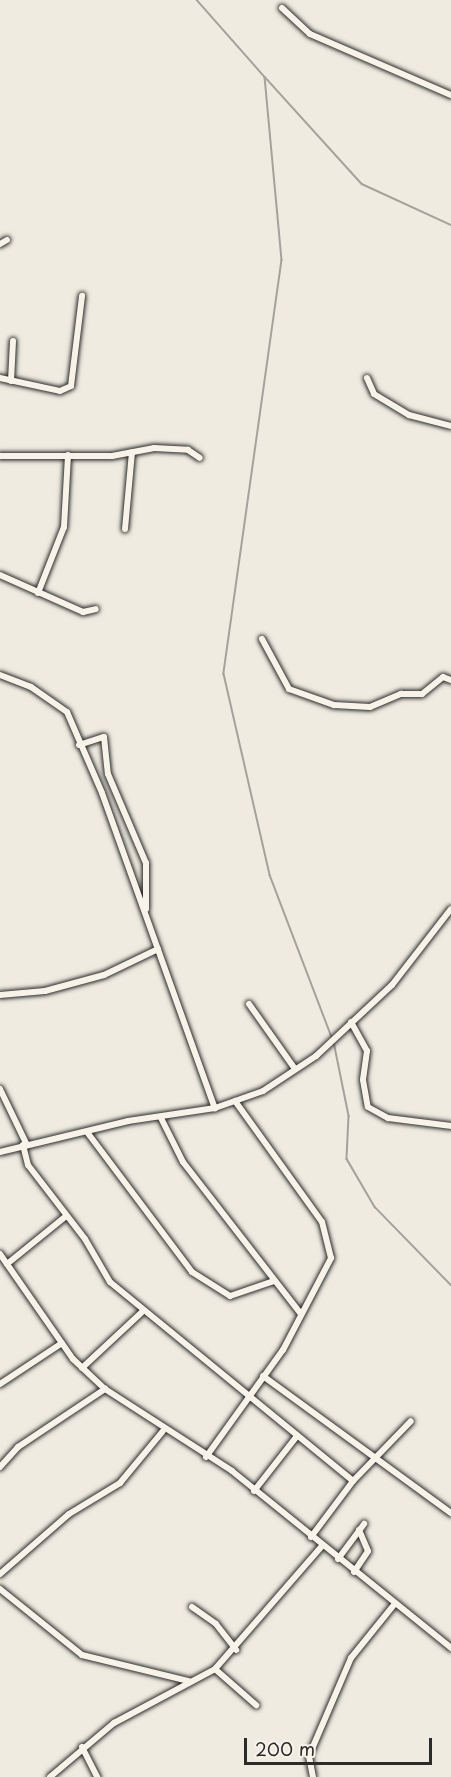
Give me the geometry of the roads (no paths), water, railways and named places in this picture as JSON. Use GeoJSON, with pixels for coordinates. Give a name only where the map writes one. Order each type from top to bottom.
{"type":"FeatureCollection","features":[{"type":"Feature","properties":{"kind":"street"},"geometry":{"type":"LineString","coordinates":[[282,8],[310,34],[451,94]]}},
{"type":"Feature","properties":{"kind":"street"},"geometry":{"type":"LineString","coordinates":[[0,244],[7,240]]}},
{"type":"Feature","properties":{"kind":"street"},"geometry":{"type":"LineString","coordinates":[[0,378],[60,391],[71,386],[82,296]]}},
{"type":"Feature","properties":{"kind":"street"},"geometry":{"type":"LineString","coordinates":[[11,381],[13,341]]}},
{"type":"Feature","properties":{"kind":"street"},"geometry":{"type":"LineString","coordinates":[[367,378],[374,394],[409,415],[451,426]]}},
{"type":"Feature","properties":{"kind":"street"},"geometry":{"type":"LineString","coordinates":[[0,456],[188,450],[200,458]]}},
{"type":"Feature","properties":{"kind":"street"},"geometry":{"type":"LineString","coordinates":[[125,529],[132,452]]}},
{"type":"Feature","properties":{"kind":"street"},"geometry":{"type":"LineString","coordinates":[[38,593],[64,527],[68,455]]}},
{"type":"Feature","properties":{"kind":"street"},"geometry":{"type":"LineString","coordinates":[[0,575],[83,612],[96,609]]}},
{"type":"Feature","properties":{"kind":"street"},"geometry":{"type":"LineString","coordinates":[[262,639],[289,688],[334,705],[370,707],[401,694],[422,694],[443,677],[451,680]]}},
{"type":"Feature","properties":{"kind":"street"},"geometry":{"type":"LineString","coordinates":[[0,675],[64,707],[146,910],[215,1108]]}},
{"type":"Feature","properties":{"kind":"street"},"geometry":{"type":"LineString","coordinates":[[79,745],[104,737],[111,783],[146,863],[146,910]]}},
{"type":"Feature","properties":{"kind":"street"},"geometry":{"type":"LineString","coordinates":[[0,1152],[87,1132],[215,1108],[263,1091],[330,1043],[392,985],[451,909]]}},
{"type":"Feature","properties":{"kind":"street"},"geometry":{"type":"LineString","coordinates":[[0,995],[45,991],[104,975],[158,949]]}},
{"type":"Feature","properties":{"kind":"street"},"geometry":{"type":"LineString","coordinates":[[249,1005],[296,1069]]}},
{"type":"Feature","properties":{"kind":"street"},"geometry":{"type":"LineString","coordinates":[[351,1022],[367,1051],[363,1080],[368,1107],[388,1118],[451,1126]]}},
{"type":"Feature","properties":{"kind":"street"},"geometry":{"type":"LineString","coordinates":[[0,1089],[25,1145],[28,1166],[66,1216],[110,1282],[141,1313],[353,1481]]}},
{"type":"Feature","properties":{"kind":"street"},"geometry":{"type":"LineString","coordinates":[[206,1457],[263,1376],[301,1314],[331,1258],[328,1234],[235,1101]]}},
{"type":"Feature","properties":{"kind":"street"},"geometry":{"type":"LineString","coordinates":[[161,1118],[183,1162],[301,1314]]}},
{"type":"Feature","properties":{"kind":"street"},"geometry":{"type":"LineString","coordinates":[[87,1132],[192,1272],[230,1296],[274,1281]]}},
{"type":"Feature","properties":{"kind":"street"},"geometry":{"type":"LineString","coordinates":[[7,1264],[66,1216]]}},
{"type":"Feature","properties":{"kind":"street"},"geometry":{"type":"LineString","coordinates":[[0,1254],[62,1343],[82,1368],[105,1389],[163,1431],[206,1457],[254,1491],[393,1606],[450,1645]]}},
{"type":"Feature","properties":{"kind":"street"},"geometry":{"type":"LineString","coordinates":[[82,1368],[141,1313]]}},
{"type":"Feature","properties":{"kind":"street"},"geometry":{"type":"LineString","coordinates":[[0,1384],[62,1343]]}},
{"type":"Feature","properties":{"kind":"street"},"geometry":{"type":"LineString","coordinates":[[263,1376],[451,1513]]}},
{"type":"Feature","properties":{"kind":"street"},"geometry":{"type":"LineString","coordinates":[[0,1467],[18,1447],[105,1389]]}},
{"type":"Feature","properties":{"kind":"street"},"geometry":{"type":"LineString","coordinates":[[311,1537],[353,1481],[411,1421]]}},
{"type":"Feature","properties":{"kind":"street"},"geometry":{"type":"LineString","coordinates":[[0,1574],[69,1514],[120,1483],[163,1431]]}},
{"type":"Feature","properties":{"kind":"street"},"geometry":{"type":"LineString","coordinates":[[254,1491],[297,1436]]}},
{"type":"Feature","properties":{"kind":"street"},"geometry":{"type":"LineString","coordinates":[[338,1559],[364,1524]]}},
{"type":"Feature","properties":{"kind":"street"},"geometry":{"type":"LineString","coordinates":[[354,1572],[368,1551],[359,1530]]}},
{"type":"Feature","properties":{"kind":"street"},"geometry":{"type":"LineString","coordinates":[[50,1777],[82,1747],[170,1690],[215,1669],[236,1650],[322,1546]]}},
{"type":"Feature","properties":{"kind":"street"},"geometry":{"type":"LineString","coordinates":[[0,1589],[82,1655],[167,1678],[193,1680]]}},
{"type":"Feature","properties":{"kind":"street"},"geometry":{"type":"LineString","coordinates":[[313,1777],[309,1755],[351,1658],[393,1606]]}},
{"type":"Feature","properties":{"kind":"street"},"geometry":{"type":"LineString","coordinates":[[192,1607],[216,1624],[236,1650]]}},
{"type":"Feature","properties":{"kind":"street"},"geometry":{"type":"LineString","coordinates":[[215,1669],[256,1705]]}},
{"type":"Feature","properties":{"kind":"street"},"geometry":{"type":"LineString","coordinates":[[167,1678],[170,1690]]}},
{"type":"Feature","properties":{"kind":"street"},"geometry":{"type":"LineString","coordinates":[[82,1747],[97,1777]]}},
{"type":"Feature","properties":{"kind":"waterway"},"geometry":{"type":"LineString","coordinates":[[197,0],[265,77],[282,260],[224,674],[270,875],[332,1037]]}},
{"type":"Feature","properties":{"kind":"waterway"},"geometry":{"type":"LineString","coordinates":[[265,77],[362,184],[451,225]]}},
{"type":"Feature","properties":{"kind":"waterway"},"geometry":{"type":"LineString","coordinates":[[334,1042],[349,1116],[347,1159],[375,1207],[451,1285]]}}]}
